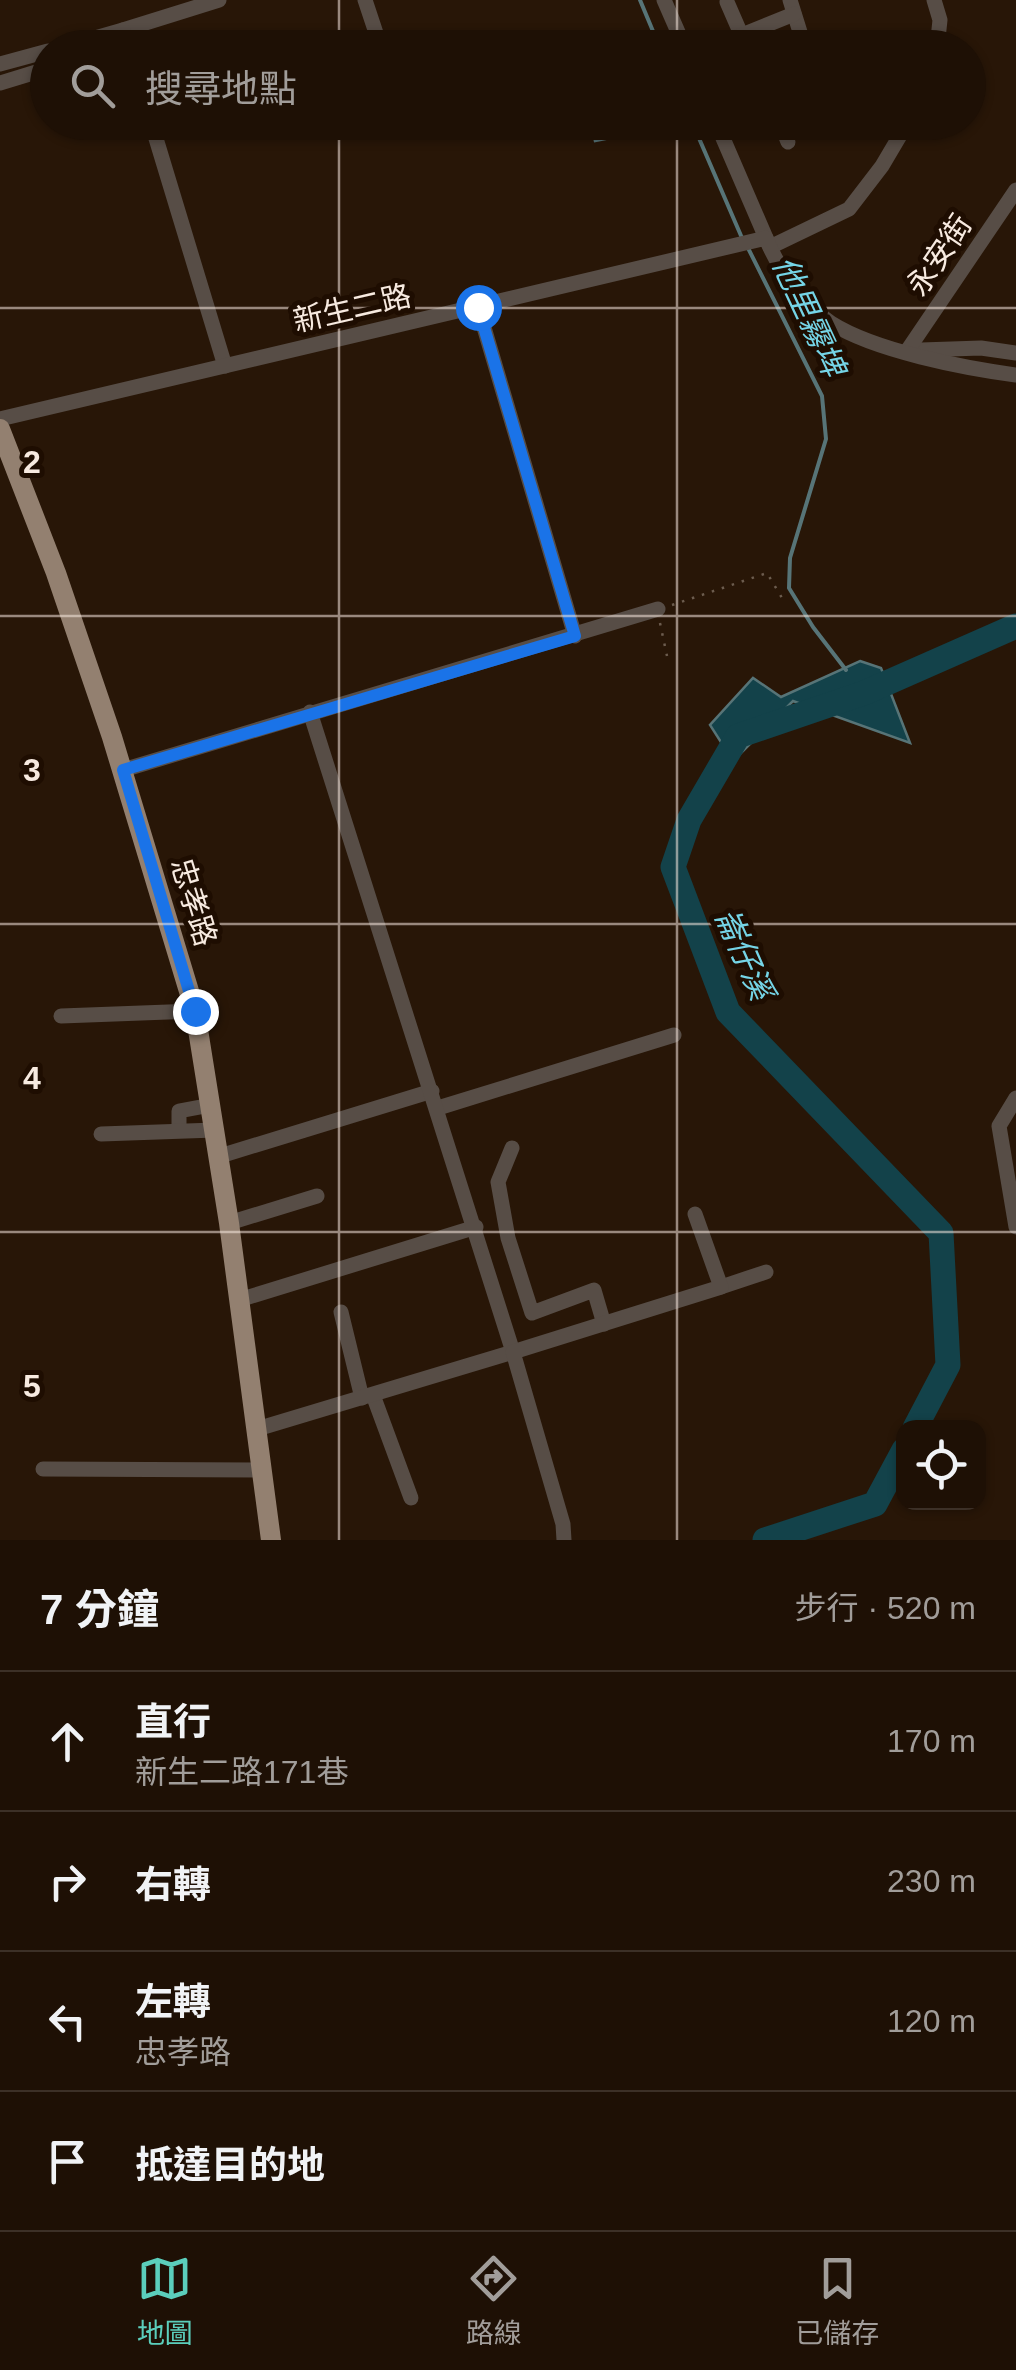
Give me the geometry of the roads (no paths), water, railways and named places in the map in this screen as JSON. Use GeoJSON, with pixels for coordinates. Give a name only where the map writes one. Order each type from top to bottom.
{"type":"FeatureCollection","features":[{"type":"Feature","properties":{"kind":"main road","name":"忠孝路"},"geometry":{"type":"LineString","coordinates":[[0,429],[56,573],[123,770],[195,1011],[230,1223],[271,1540]]}},
{"type":"Feature","properties":{"kind":"street"},"geometry":{"type":"LineString","coordinates":[[122,30],[218,0]]}},
{"type":"Feature","properties":{"kind":"street"},"geometry":{"type":"LineString","coordinates":[[365,0],[375,30]]}},
{"type":"Feature","properties":{"kind":"street"},"geometry":{"type":"LineString","coordinates":[[664,0],[677,30]]}},
{"type":"Feature","properties":{"kind":"street"},"geometry":{"type":"LineString","coordinates":[[934,0],[939,30]]}},
{"type":"Feature","properties":{"kind":"street"},"geometry":{"type":"LineString","coordinates":[[727,2],[740,30]]}},
{"type":"Feature","properties":{"kind":"street"},"geometry":{"type":"LineString","coordinates":[[759,30],[792,7]]}},
{"type":"Feature","properties":{"kind":"street"},"geometry":{"type":"LineString","coordinates":[[0,64],[30,56]]}},
{"type":"Feature","properties":{"kind":"street"},"geometry":{"type":"LineString","coordinates":[[0,83],[30,74]]}},
{"type":"Feature","properties":{"kind":"street"},"geometry":{"type":"LineString","coordinates":[[156,140],[224,366]]}},
{"type":"Feature","properties":{"kind":"street"},"geometry":{"type":"LineString","coordinates":[[724,140],[768,242],[809,303],[829,322],[859,338],[966,368],[1016,375]]}},
{"type":"Feature","properties":{"kind":"street","name":"新生二路"},"geometry":{"type":"LineString","coordinates":[[0,419],[768,242],[850,209],[897,140]]}},
{"type":"Feature","properties":{"kind":"street","name":"永安街"},"geometry":{"type":"LineString","coordinates":[[907,351],[1016,190]]}},
{"type":"Feature","properties":{"kind":"street"},"geometry":{"type":"LineString","coordinates":[[478,307],[575,636]]}},
{"type":"Feature","properties":{"kind":"street"},"geometry":{"type":"LineString","coordinates":[[907,351],[981,348],[1016,353]]}},
{"type":"Feature","properties":{"kind":"street"},"geometry":{"type":"LineString","coordinates":[[123,770],[658,609]]}},
{"type":"Feature","properties":{"kind":"street"},"geometry":{"type":"LineString","coordinates":[[310,712],[476,1227],[564,1524],[564,1540]]}},
{"type":"Feature","properties":{"kind":"street"},"geometry":{"type":"LineString","coordinates":[[62,1016],[195,1011]]}},
{"type":"Feature","properties":{"kind":"street"},"geometry":{"type":"LineString","coordinates":[[438,1108],[674,1036]]}},
{"type":"Feature","properties":{"kind":"street"},"geometry":{"type":"LineString","coordinates":[[220,1156],[432,1092]]}},
{"type":"Feature","properties":{"kind":"street"},"geometry":{"type":"LineString","coordinates":[[1014,1102],[999,1126],[1016,1227]]}},
{"type":"Feature","properties":{"kind":"street"},"geometry":{"type":"LineString","coordinates":[[179,1125],[179,1110],[211,1105]]}},
{"type":"Feature","properties":{"kind":"street"},"geometry":{"type":"LineString","coordinates":[[101,1134],[215,1130]]}},
{"type":"Feature","properties":{"kind":"street"},"geometry":{"type":"LineString","coordinates":[[512,1148],[498,1182],[508,1238],[532,1312],[594,1290],[604,1324]]}},
{"type":"Feature","properties":{"kind":"street"},"geometry":{"type":"LineString","coordinates":[[230,1223],[316,1196]]}},
{"type":"Feature","properties":{"kind":"street"},"geometry":{"type":"LineString","coordinates":[[695,1214],[721,1287]]}},
{"type":"Feature","properties":{"kind":"street"},"geometry":{"type":"LineString","coordinates":[[239,1300],[476,1227]]}},
{"type":"Feature","properties":{"kind":"street"},"geometry":{"type":"LineString","coordinates":[[257,1429],[766,1272]]}},
{"type":"Feature","properties":{"kind":"street"},"geometry":{"type":"LineString","coordinates":[[341,1312],[367,1397],[412,1498]]}},
{"type":"Feature","properties":{"kind":"street"},"geometry":{"type":"LineString","coordinates":[[43,1469],[262,1470]]}},
{"type":"Feature","properties":{"kind":"water"},"geometry":{"type":"Polygon","coordinates":[[[860,661],[881,668],[910,743],[793,701],[733,761],[710,725],[753,678],[781,697],[860,661]]]}},
{"type":"Feature","properties":{"kind":"waterway","name":"他里霧埤"},"geometry":{"type":"LineString","coordinates":[[640,0],[652,30]]}},
{"type":"Feature","properties":{"kind":"waterway","name":"他里霧埤"},"geometry":{"type":"LineString","coordinates":[[700,140],[742,238]]}},
{"type":"Feature","properties":{"kind":"waterway","name":"他里霧埤"},"geometry":{"type":"LineString","coordinates":[[747,246],[822,396],[826,439],[790,558],[789,588],[846,670]]}},
{"type":"Feature","properties":{"kind":"waterway","name":"崙仔溪"},"geometry":{"type":"LineString","coordinates":[[919,1420],[948,1365],[941,1233],[728,1012],[673,867],[689,820],[738,736],[864,693],[1016,626]]}},
{"type":"Feature","properties":{"kind":"waterway","name":"崙仔溪"},"geometry":{"type":"LineString","coordinates":[[765,1540],[875,1504],[896,1465]]}}]}
